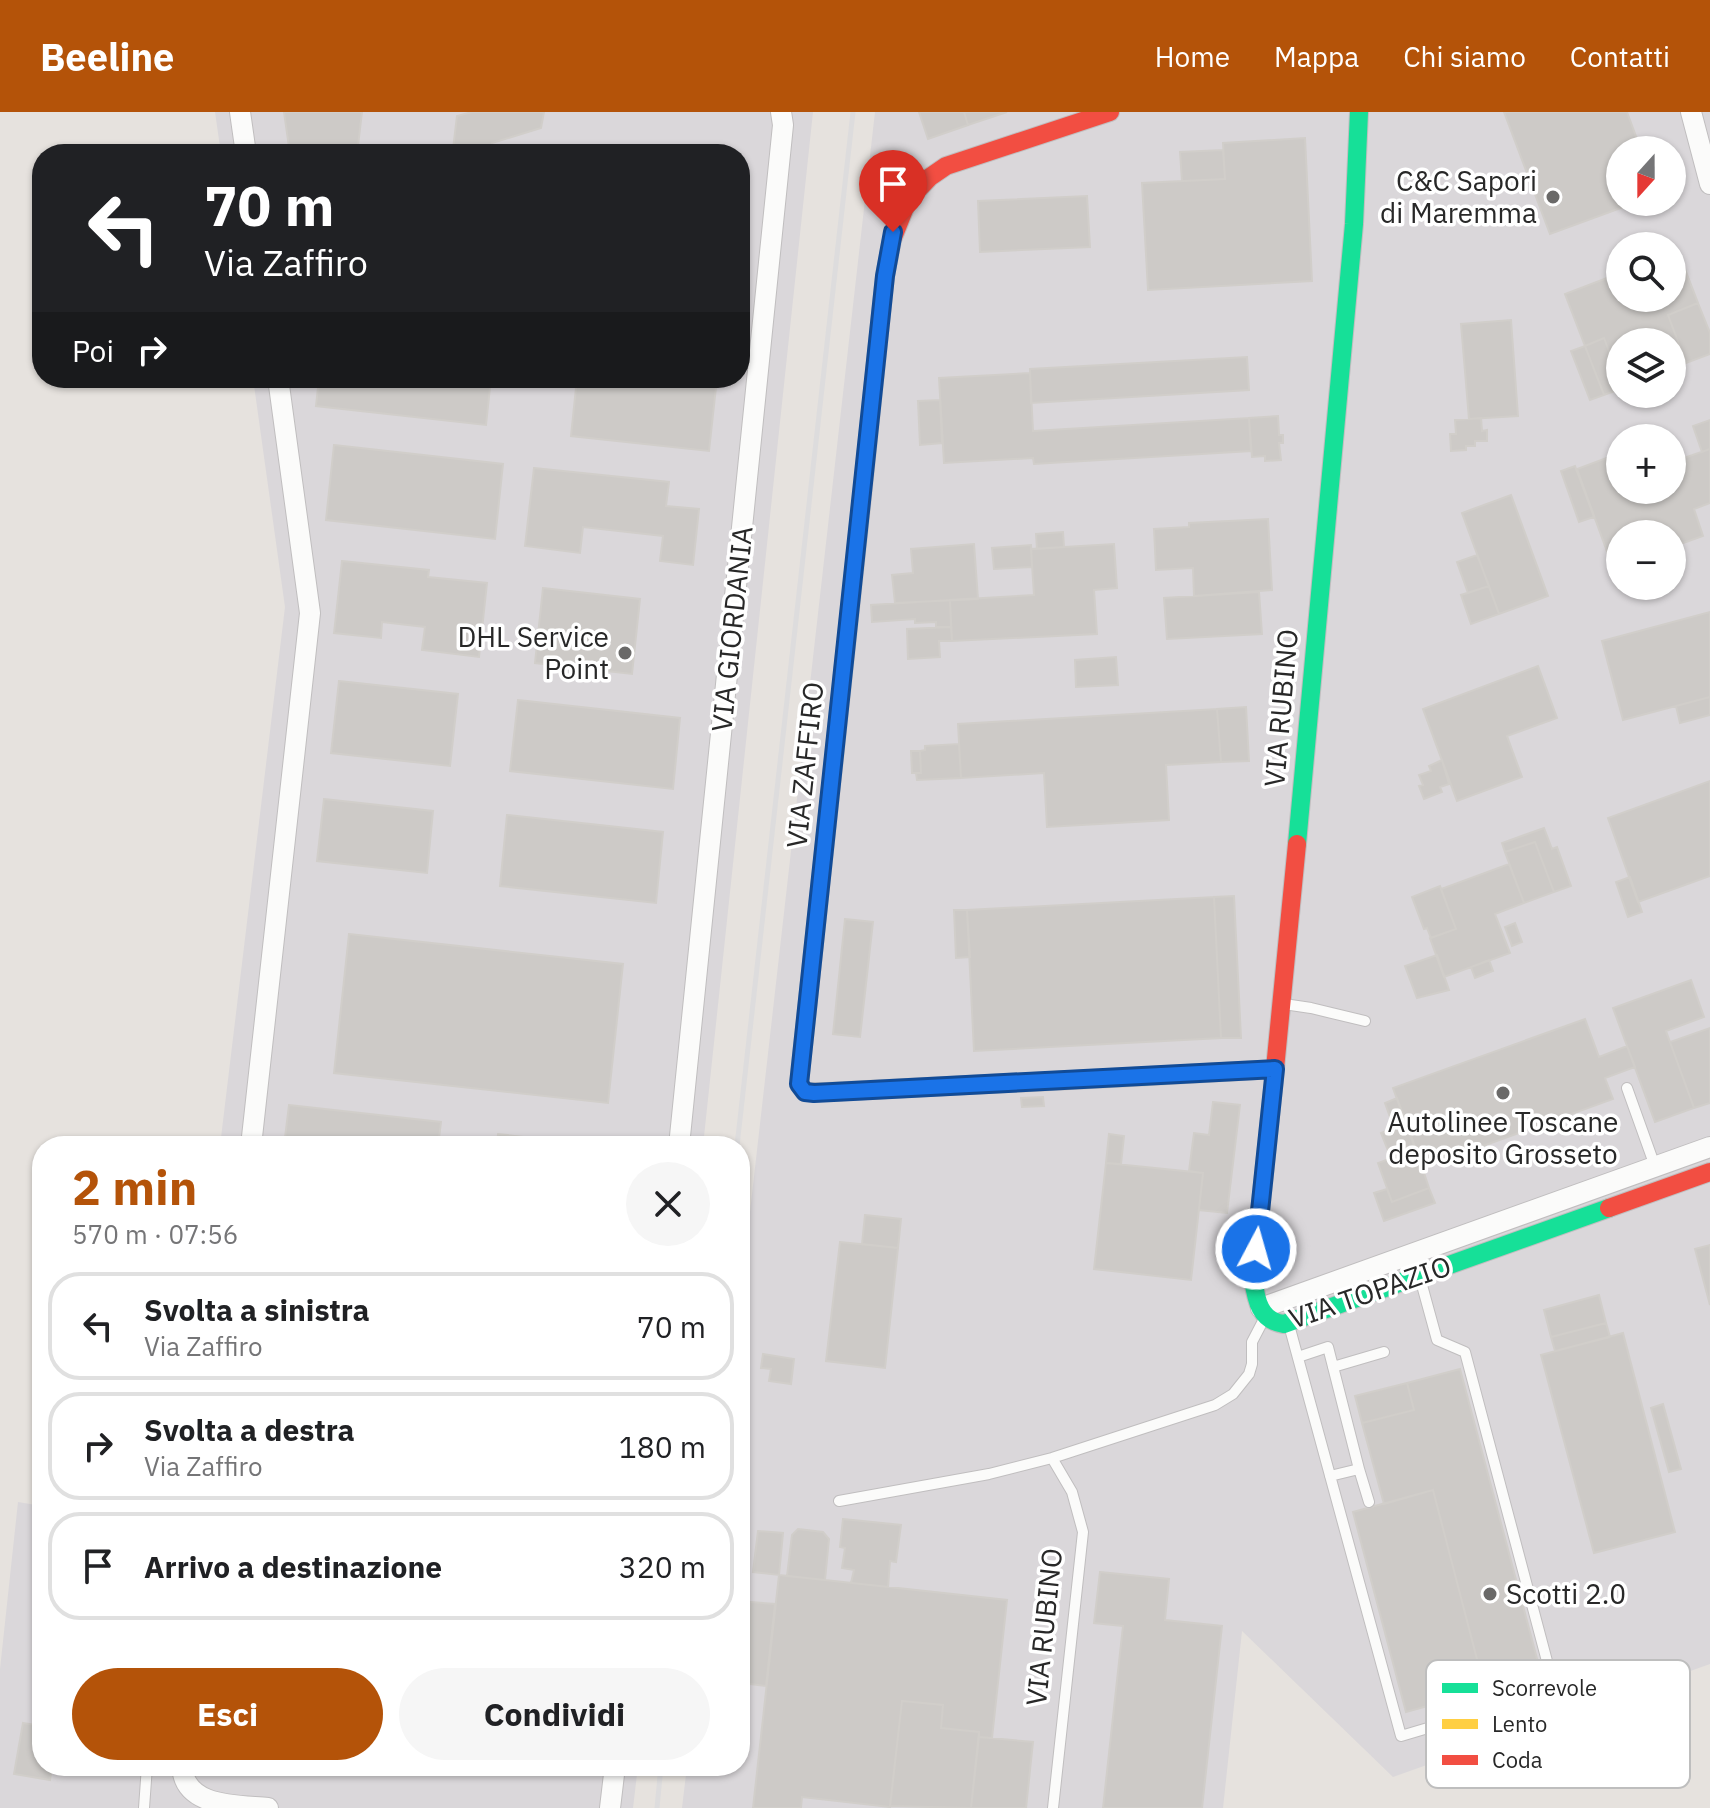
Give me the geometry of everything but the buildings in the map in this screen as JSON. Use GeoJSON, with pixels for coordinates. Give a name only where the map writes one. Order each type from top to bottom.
{"type":"FeatureCollection","features":[{"type":"Feature","properties":{"kind":"street"},"geometry":{"type":"LineString","coordinates":[[240,112],[245,144]]}},
{"type":"Feature","properties":{"kind":"street","name":"VIA GIORDANIA"},"geometry":{"type":"LineString","coordinates":[[680,1136],[783,125],[781,112]]}},
{"type":"Feature","properties":{"kind":"street","name":"VIA ZAFFIRO"},"geometry":{"type":"LineString","coordinates":[[1110,112],[946,166],[925,179],[910,194],[893,232],[885,276],[799,1084],[805,1092],[814,1093],[1275,1069]]}},
{"type":"Feature","properties":{"kind":"street","name":"VIA RUBINO"},"geometry":{"type":"LineString","coordinates":[[1263,1313],[1253,1279],[1282,1004],[1354,224],[1359,112]]}},
{"type":"Feature","properties":{"kind":"street"},"geometry":{"type":"LineString","coordinates":[[1691,112],[1710,184]]}},
{"type":"Feature","properties":{"kind":"street"},"geometry":{"type":"LineString","coordinates":[[252,1136],[310,613],[279,388]]}},
{"type":"Feature","properties":{"kind":"street","name":"VIA TOPAZIO"},"geometry":{"type":"LineString","coordinates":[[1710,1147],[1263,1313],[1274,1324],[1288,1323],[1710,1172]]}},
{"type":"Feature","properties":{"kind":"street"},"geometry":{"type":"LineString","coordinates":[[184,1776],[199,1797],[216,1804],[268,1808]]}},
{"type":"Feature","properties":{"kind":"street"},"geometry":{"type":"LineString","coordinates":[[610,1808],[614,1776]]}},
{"type":"Feature","properties":{"kind":"lane"},"geometry":{"type":"LineString","coordinates":[[1282,1004],[1365,1021]]}},
{"type":"Feature","properties":{"kind":"lane"},"geometry":{"type":"LineString","coordinates":[[1627,1088],[1663,1188]]}},
{"type":"Feature","properties":{"kind":"lane"},"geometry":{"type":"LineString","coordinates":[[1419,1276],[1437,1340],[1465,1352],[1547,1660]]}},
{"type":"Feature","properties":{"kind":"lane","name":"VIA RUBINO"},"geometry":{"type":"LineString","coordinates":[[839,1501],[989,1474],[1052,1458],[1215,1405],[1233,1394],[1249,1374],[1252,1342],[1263,1313]]}},
{"type":"Feature","properties":{"kind":"lane"},"geometry":{"type":"LineString","coordinates":[[1288,1323],[1401,1736],[1426,1729]]}},
{"type":"Feature","properties":{"kind":"lane"},"geometry":{"type":"LineString","coordinates":[[1298,1357],[1328,1347],[1369,1502]]}},
{"type":"Feature","properties":{"kind":"lane"},"geometry":{"type":"LineString","coordinates":[[1333,1367],[1384,1352]]}},
{"type":"Feature","properties":{"kind":"lane","name":"VIA RUBINO"},"geometry":{"type":"LineString","coordinates":[[1052,1458],[1072,1492],[1083,1532],[1053,1808]]}},
{"type":"Feature","properties":{"kind":"lane"},"geometry":{"type":"LineString","coordinates":[[1330,1476],[1359,1469]]}},
{"type":"Feature","properties":{"kind":"lane"},"geometry":{"type":"LineString","coordinates":[[144,1808],[146,1776]]}},
{"type":"Feature","properties":{"kind":"shaded area"},"geometry":{"type":"Polygon","coordinates":[[[215,112],[813,112],[704,1136],[221,1136],[285,607],[254,388],[750,388],[750,144],[220,144],[215,112]]]}},
{"type":"Feature","properties":{"kind":"shaded area"},"geometry":{"type":"Polygon","coordinates":[[[875,112],[1710,112],[1710,1664],[1690,1671],[1690,1660],[1426,1660],[1426,1765],[1393,1777],[1242,1631],[1223,1808],[682,1808],[686,1776],[750,1776],[750,1212],[875,112]]]}},
{"type":"Feature","properties":{"kind":"shaded area"},"geometry":{"type":"Polygon","coordinates":[[[18,1502],[32,1504],[32,1776],[637,1776],[633,1808],[0,1808],[0,1669],[18,1502]]]}},
{"type":"Feature","properties":{"kind":"railway"},"geometry":{"type":"LineString","coordinates":[[738,1136],[853,112]]}},
{"type":"Feature","properties":{"kind":"railway"},"geometry":{"type":"LineString","coordinates":[[657,1808],[660,1776]]}},
{"type":"Feature","properties":{"kind":"traffic: fast"},"geometry":{"type":"LineString","coordinates":[[1297,844],[1354,224],[1359,112]]}},
{"type":"Feature","properties":{"kind":"traffic: fast"},"geometry":{"type":"LineString","coordinates":[[827,1092],[805,1092],[799,1084],[860,515]]}},
{"type":"Feature","properties":{"kind":"traffic: fast"},"geometry":{"type":"LineString","coordinates":[[1131,1077],[1275,1069]]}},
{"type":"Feature","properties":{"kind":"traffic: fast"},"geometry":{"type":"LineString","coordinates":[[1273,1089],[1253,1279],[1264,1314],[1276,1322],[1284,1324],[1609,1208]]}},
{"type":"Feature","properties":{"kind":"traffic: slow"},"geometry":{"type":"LineString","coordinates":[[827,1092],[1131,1077]]}},
{"type":"Feature","properties":{"kind":"traffic: jam"},"geometry":{"type":"LineString","coordinates":[[860,515],[885,276],[892,240],[908,200],[930,177],[946,166],[1110,112]]}},
{"type":"Feature","properties":{"kind":"traffic: jam"},"geometry":{"type":"LineString","coordinates":[[1273,1089],[1297,844]]}},
{"type":"Feature","properties":{"kind":"traffic: jam"},"geometry":{"type":"LineString","coordinates":[[1609,1208],[1710,1172]]}},
{"type":"Feature","properties":{"kind":"place","name":"C&C Sapori di Maremma"},"geometry":{"type":"Point","coordinates":[1553,197]}},
{"type":"Feature","properties":{"kind":"place","name":"DHL Service Point"},"geometry":{"type":"Point","coordinates":[625,653]}},
{"type":"Feature","properties":{"kind":"place","name":"Autolinee Toscane deposito Grosseto"},"geometry":{"type":"Point","coordinates":[1503,1093]}},
{"type":"Feature","properties":{"kind":"place","name":"Scotti 2.0"},"geometry":{"type":"Point","coordinates":[1490,1594]}},
{"type":"Feature","properties":{"kind":"route"},"geometry":{"type":"LineString","coordinates":[[893,232],[885,276],[799,1084],[805,1092],[814,1093],[1275,1069],[1256,1249]]}}]}
